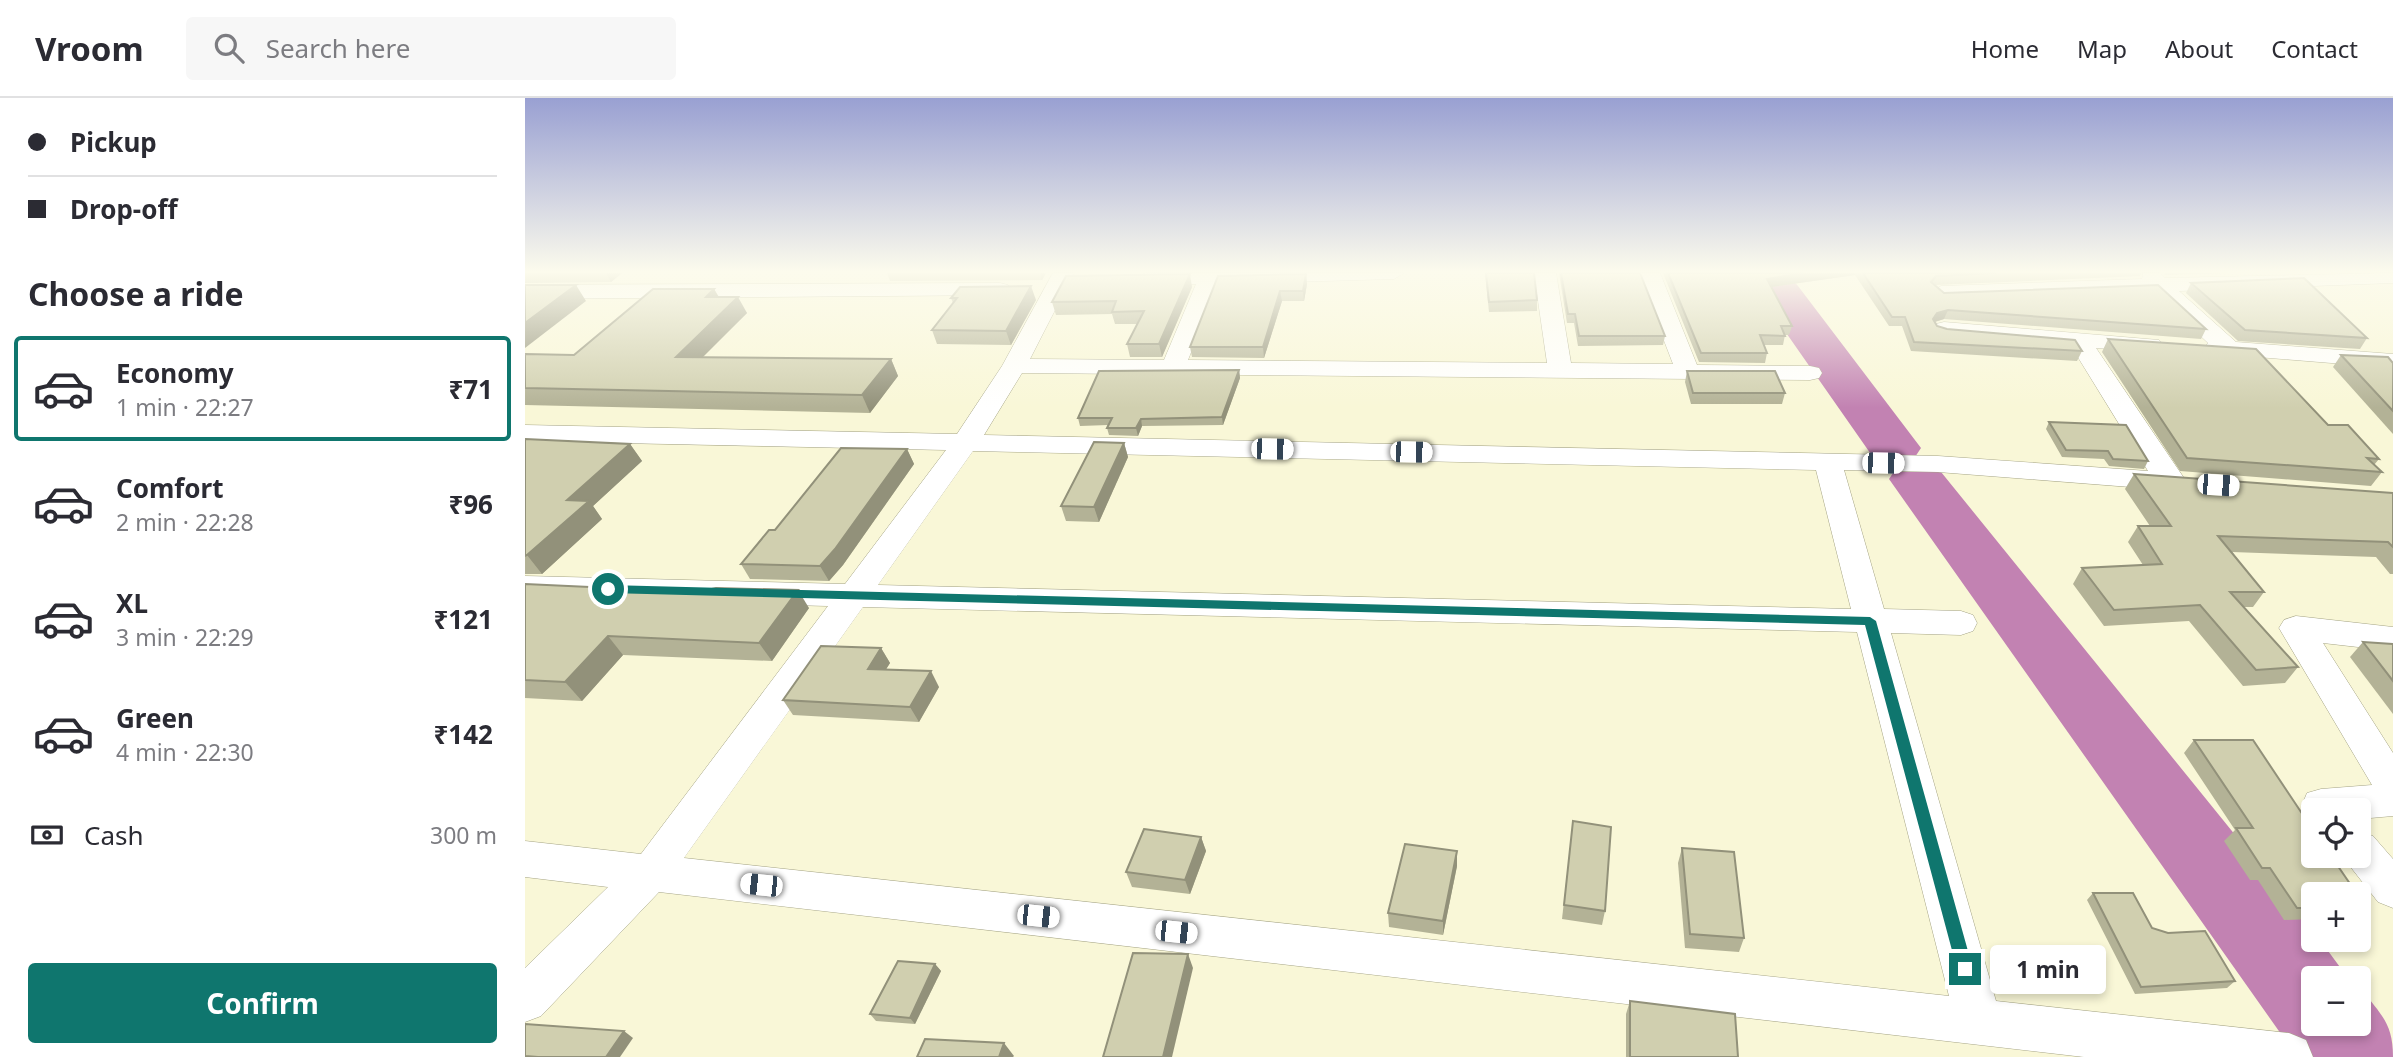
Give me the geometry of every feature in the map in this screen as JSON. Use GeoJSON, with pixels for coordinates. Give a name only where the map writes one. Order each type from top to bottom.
{"type":"FeatureCollection","features":[{"type":"Feature","properties":{"kind":"street"},"geometry":{"type":"LineString","coordinates":[[525,1000],[650,872],[965,442],[1044,318]]}},
{"type":"Feature","properties":{"kind":"street"},"geometry":{"type":"LineString","coordinates":[[1173,367],[1193,318]]}},
{"type":"Feature","properties":{"kind":"street"},"geometry":{"type":"LineString","coordinates":[[1552,318],[1560,371]]}},
{"type":"Feature","properties":{"kind":"street"},"geometry":{"type":"LineString","coordinates":[[1666,318],[1688,372]]}},
{"type":"Feature","properties":{"kind":"street"},"geometry":{"type":"LineString","coordinates":[[2195,318],[2229,349]]}},
{"type":"Feature","properties":{"kind":"street"},"geometry":{"type":"LineString","coordinates":[[1944,328],[2080,341],[2393,361]]}},
{"type":"Feature","properties":{"kind":"street"},"geometry":{"type":"LineString","coordinates":[[525,433],[1938,464],[2182,482],[2080,341]]}},
{"type":"Feature","properties":{"kind":"street"},"geometry":{"type":"LineString","coordinates":[[1014,366],[1810,373]]}},
{"type":"Feature","properties":{"kind":"street"},"geometry":{"type":"LineString","coordinates":[[1828,462],[1979,1023]]}},
{"type":"Feature","properties":{"kind":"street"},"geometry":{"type":"LineString","coordinates":[[525,587],[1961,623]]}},
{"type":"Feature","properties":{"kind":"street"},"geometry":{"type":"LineString","coordinates":[[2393,639],[2296,628],[2393,786]]}},
{"type":"Feature","properties":{"kind":"street"},"geometry":{"type":"LineString","coordinates":[[2371,802],[2393,800]]}},
{"type":"Feature","properties":{"kind":"street"},"geometry":{"type":"LineString","coordinates":[[525,859],[2289,1057]]}},
{"type":"Feature","properties":{"kind":"street"},"geometry":{"type":"LineString","coordinates":[[2371,863],[2393,888]]}},
{"type":"Feature","properties":{"kind":"building"},"geometry":{"type":"Polygon","coordinates":[[[619,318],[717,318],[676,357],[891,359],[862,395],[525,388],[525,354],[574,355],[619,318]]]}},
{"type":"Feature","properties":{"kind":"building"},"geometry":{"type":"Polygon","coordinates":[[[942,318],[1013,318],[1006,331],[932,330],[942,318]]]}},
{"type":"Feature","properties":{"kind":"building"},"geometry":{"type":"Polygon","coordinates":[[[1141,318],[1171,318],[1159,344],[1127,344],[1141,318]]]}},
{"type":"Feature","properties":{"kind":"building"},"geometry":{"type":"Polygon","coordinates":[[[1202,318],[1272,318],[1263,347],[1190,347],[1202,318]]]}},
{"type":"Feature","properties":{"kind":"building"},"geometry":{"type":"Polygon","coordinates":[[[1576,318],[1658,318],[1665,336],[1579,336],[1576,318]]]}},
{"type":"Feature","properties":{"kind":"building"},"geometry":{"type":"Polygon","coordinates":[[[1686,318],[1788,318],[1792,326],[1781,326],[1785,336],[1760,335],[1767,353],[1701,353],[1686,318]]]}},
{"type":"Feature","properties":{"kind":"building"},"geometry":{"type":"Polygon","coordinates":[[[1905,318],[1934,318],[1937,326],[1947,329],[2075,340],[2082,351],[1914,342],[1905,318]]]}},
{"type":"Feature","properties":{"kind":"building"},"geometry":{"type":"Polygon","coordinates":[[[2053,318],[2194,318],[2206,329],[2053,318]]]}},
{"type":"Feature","properties":{"kind":"building"},"geometry":{"type":"Polygon","coordinates":[[[2231,318],[2346,318],[2367,338],[2245,330],[2231,318]]]}},
{"type":"Feature","properties":{"kind":"building"},"geometry":{"type":"Polygon","coordinates":[[[2108,339],[2256,349],[2328,425],[2348,425],[2379,459],[2367,458],[2382,472],[2187,458],[2108,339]]]}},
{"type":"Feature","properties":{"kind":"building"},"geometry":{"type":"Polygon","coordinates":[[[2341,355],[2388,357],[2393,363],[2393,411],[2341,355]]]}},
{"type":"Feature","properties":{"kind":"building"},"geometry":{"type":"Polygon","coordinates":[[[1239,370],[1222,417],[1141,419],[1136,428],[1107,428],[1112,418],[1078,418],[1099,371],[1239,370]]]}},
{"type":"Feature","properties":{"kind":"building"},"geometry":{"type":"Polygon","coordinates":[[[1687,371],[1775,371],[1785,393],[1693,393],[1687,371]]]}},
{"type":"Feature","properties":{"kind":"building"},"geometry":{"type":"Polygon","coordinates":[[[2049,422],[2126,425],[2148,461],[2113,459],[2108,451],[2066,450],[2049,422]]]}},
{"type":"Feature","properties":{"kind":"building"},"geometry":{"type":"Polygon","coordinates":[[[525,439],[630,444],[567,500],[589,501],[525,556],[525,439]]]}},
{"type":"Feature","properties":{"kind":"building"},"geometry":{"type":"Polygon","coordinates":[[[1094,442],[1124,443],[1094,507],[1061,506],[1094,442]]]}},
{"type":"Feature","properties":{"kind":"building"},"geometry":{"type":"Polygon","coordinates":[[[841,448],[907,449],[820,566],[741,564],[769,530],[775,530],[841,448]]]}},
{"type":"Feature","properties":{"kind":"building"},"geometry":{"type":"Polygon","coordinates":[[[2134,474],[2393,493],[2393,547],[2388,542],[2218,536],[2264,592],[2230,592],[2298,667],[2256,670],[2200,605],[2114,610],[2082,568],[2162,564],[2138,526],[2171,526],[2134,474]]]}},
{"type":"Feature","properties":{"kind":"building"},"geometry":{"type":"Polygon","coordinates":[[[525,584],[698,592],[716,588],[798,590],[759,643],[608,636],[565,682],[525,680],[525,584]]]}},
{"type":"Feature","properties":{"kind":"building"},"geometry":{"type":"Polygon","coordinates":[[[2363,642],[2393,644],[2393,681],[2363,642]]]}},
{"type":"Feature","properties":{"kind":"building"},"geometry":{"type":"Polygon","coordinates":[[[821,646],[881,648],[868,669],[931,671],[910,707],[783,700],[821,646]]]}},
{"type":"Feature","properties":{"kind":"building"},"geometry":{"type":"Polygon","coordinates":[[[2194,740],[2253,740],[2301,812],[2301,868],[2339,868],[2349,882],[2301,882],[2301,908],[2297,908],[2270,868],[2262,868],[2236,828],[2253,828],[2194,740]]]}},
{"type":"Feature","properties":{"kind":"building"},"geometry":{"type":"Polygon","coordinates":[[[1573,821],[1611,827],[1605,911],[1564,905],[1573,821]]]}},
{"type":"Feature","properties":{"kind":"building"},"geometry":{"type":"Polygon","coordinates":[[[1144,829],[1201,837],[1185,880],[1126,872],[1144,829]]]}},
{"type":"Feature","properties":{"kind":"building"},"geometry":{"type":"Polygon","coordinates":[[[1405,844],[1457,851],[1443,921],[1388,913],[1405,844]]]}},
{"type":"Feature","properties":{"kind":"building"},"geometry":{"type":"Polygon","coordinates":[[[1682,848],[1734,852],[1744,938],[1690,934],[1682,848]]]}},
{"type":"Feature","properties":{"kind":"building"},"geometry":{"type":"Polygon","coordinates":[[[2093,893],[2133,893],[2152,928],[2168,933],[2205,931],[2235,981],[2141,987],[2093,893]]]}},
{"type":"Feature","properties":{"kind":"building"},"geometry":{"type":"Polygon","coordinates":[[[1133,953],[1188,954],[1163,1057],[1103,1057],[1133,953]]]}},
{"type":"Feature","properties":{"kind":"building"},"geometry":{"type":"Polygon","coordinates":[[[898,961],[935,964],[910,1018],[870,1014],[898,961]]]}},
{"type":"Feature","properties":{"kind":"building"},"geometry":{"type":"Polygon","coordinates":[[[1630,1001],[1735,1014],[1738,1057],[1630,1057],[1630,1001]]]}},
{"type":"Feature","properties":{"kind":"building"},"geometry":{"type":"Polygon","coordinates":[[[525,1024],[624,1031],[606,1057],[538,1057],[525,1056],[525,1024]]]}},
{"type":"Feature","properties":{"kind":"building"},"geometry":{"type":"Polygon","coordinates":[[[925,1039],[1004,1043],[999,1057],[917,1057],[925,1039]]]}},
{"type":"Feature","properties":{"kind":"waterway"},"geometry":{"type":"LineString","coordinates":[[1799,318],[1894,448]]}},
{"type":"Feature","properties":{"kind":"waterway"},"geometry":{"type":"LineString","coordinates":[[1917,479],[2301,986]]}},
{"type":"Feature","properties":{"kind":"waterway"},"geometry":{"type":"LineString","coordinates":[[2339,1036],[2355,1057]]}},
{"type":"Feature","properties":{"kind":"route"},"geometry":{"type":"LineString","coordinates":[[608,589],[1870,621],[1965,969]]}}]}
